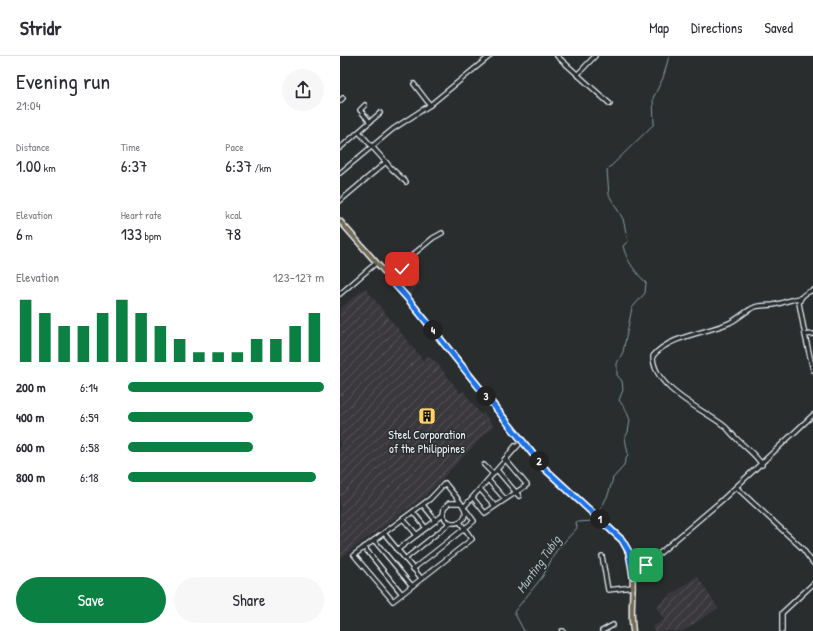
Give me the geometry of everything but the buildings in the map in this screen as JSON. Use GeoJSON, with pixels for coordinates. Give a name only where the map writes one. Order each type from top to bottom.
{"type":"FeatureCollection","features":[{"type":"Feature","properties":{"kind":"main road"},"geometry":{"type":"LineString","coordinates":[[340,221],[409,300],[555,479],[620,537],[629,552],[633,576],[631,609],[633,631]]}},
{"type":"Feature","properties":{"kind":"street"},"geometry":{"type":"LineString","coordinates":[[340,173],[393,128],[430,105],[490,56]]}},
{"type":"Feature","properties":{"kind":"street"},"geometry":{"type":"LineString","coordinates":[[557,56],[610,104]]}},
{"type":"Feature","properties":{"kind":"street"},"geometry":{"type":"LineString","coordinates":[[578,75],[595,56]]}},
{"type":"Feature","properties":{"kind":"street"},"geometry":{"type":"LineString","coordinates":[[414,84],[430,105]]}},
{"type":"Feature","properties":{"kind":"street"},"geometry":{"type":"LineString","coordinates":[[364,105],[360,110],[370,122]]}},
{"type":"Feature","properties":{"kind":"street"},"geometry":{"type":"LineString","coordinates":[[340,148],[380,114]]}},
{"type":"Feature","properties":{"kind":"street"},"geometry":{"type":"LineString","coordinates":[[359,132],[406,182]]}},
{"type":"Feature","properties":{"kind":"street"},"geometry":{"type":"LineString","coordinates":[[340,201],[386,162]]}},
{"type":"Feature","properties":{"kind":"street"},"geometry":{"type":"LineString","coordinates":[[390,279],[402,269],[410,257],[433,238],[442,233]]}},
{"type":"Feature","properties":{"kind":"street"},"geometry":{"type":"LineString","coordinates":[[340,294],[376,263]]}},
{"type":"Feature","properties":{"kind":"street"},"geometry":{"type":"LineString","coordinates":[[762,465],[755,455],[723,425],[683,400],[667,385],[655,368],[653,356],[661,349],[693,333],[728,324],[754,308],[800,298],[813,290]]}},
{"type":"Feature","properties":{"kind":"street"},"geometry":{"type":"LineString","coordinates":[[800,298],[799,303],[804,335],[813,370]]}},
{"type":"Feature","properties":{"kind":"street"},"geometry":{"type":"LineString","coordinates":[[804,335],[813,334]]}},
{"type":"Feature","properties":{"kind":"street"},"geometry":{"type":"LineString","coordinates":[[633,576],[762,465],[813,415]]}},
{"type":"Feature","properties":{"kind":"street"},"geometry":{"type":"LineString","coordinates":[[405,559],[450,523],[460,522],[464,518],[465,508],[522,440]]}},
{"type":"Feature","properties":{"kind":"street"},"geometry":{"type":"LineString","coordinates":[[473,498],[485,513],[527,485],[505,460]]}},
{"type":"Feature","properties":{"kind":"street"},"geometry":{"type":"LineString","coordinates":[[484,465],[493,474]]}},
{"type":"Feature","properties":{"kind":"street"},"geometry":{"type":"LineString","coordinates":[[497,470],[519,496]]}},
{"type":"Feature","properties":{"kind":"street"},"geometry":{"type":"LineString","coordinates":[[488,480],[505,499]]}},
{"type":"Feature","properties":{"kind":"street"},"geometry":{"type":"LineString","coordinates":[[413,569],[465,528],[474,520],[445,483],[422,505],[354,555],[393,601],[472,539],[465,528],[460,522]]}},
{"type":"Feature","properties":{"kind":"street"},"geometry":{"type":"LineString","coordinates":[[736,487],[802,548],[813,563]]}},
{"type":"Feature","properties":{"kind":"street"},"geometry":{"type":"LineString","coordinates":[[480,489],[495,506]]}},
{"type":"Feature","properties":{"kind":"street"},"geometry":{"type":"LineString","coordinates":[[450,523],[443,515],[444,508],[449,502],[460,503]]}},
{"type":"Feature","properties":{"kind":"street"},"geometry":{"type":"LineString","coordinates":[[422,505],[436,520]]}},
{"type":"Feature","properties":{"kind":"street"},"geometry":{"type":"LineString","coordinates":[[413,512],[426,528]]}},
{"type":"Feature","properties":{"kind":"street"},"geometry":{"type":"LineString","coordinates":[[397,550],[443,515]]}},
{"type":"Feature","properties":{"kind":"street"},"geometry":{"type":"LineString","coordinates":[[403,519],[417,535]]}},
{"type":"Feature","properties":{"kind":"street"},"geometry":{"type":"LineString","coordinates":[[384,533],[421,578]]}},
{"type":"Feature","properties":{"kind":"street"},"geometry":{"type":"LineString","coordinates":[[374,540],[412,586]]}},
{"type":"Feature","properties":{"kind":"street"},"geometry":{"type":"LineString","coordinates":[[364,547],[402,594]]}},
{"type":"Feature","properties":{"kind":"street"},"geometry":{"type":"LineString","coordinates":[[602,556],[608,590]]}},
{"type":"Feature","properties":{"kind":"street"},"geometry":{"type":"LineString","coordinates":[[369,581],[373,578]]}},
{"type":"Feature","properties":{"kind":"street"},"geometry":{"type":"LineString","coordinates":[[782,631],[782,613],[813,584]]}},
{"type":"Feature","properties":{"kind":"street"},"geometry":{"type":"LineString","coordinates":[[601,591],[633,587]]}},
{"type":"Feature","properties":{"kind":"street"},"geometry":{"type":"LineString","coordinates":[[602,631],[613,625]]}},
{"type":"Feature","properties":{"kind":"shaded area"},"geometry":{"type":"Polygon","coordinates":[[[412,272],[421,283],[410,295],[400,283],[412,272]]]}},
{"type":"Feature","properties":{"kind":"shaded area","name":"Steel Corporation of the Philippines"},"geometry":{"type":"Polygon","coordinates":[[[365,288],[423,360],[428,356],[436,362],[460,393],[463,391],[481,415],[484,413],[493,426],[425,496],[340,558],[340,309],[365,288]]]}},
{"type":"Feature","properties":{"kind":"shaded area"},"geometry":{"type":"Polygon","coordinates":[[[697,576],[718,608],[683,631],[655,631],[652,627],[664,620],[656,606],[697,576]]]}},
{"type":"Feature","properties":{"kind":"waterway","name":"Munting Tubig"},"geometry":{"type":"LineString","coordinates":[[597,516],[608,495],[613,478],[623,467],[628,454],[625,438],[628,432],[630,420],[626,410],[619,400],[623,390],[622,381],[617,375],[617,363],[623,352],[632,308],[645,293],[646,283],[632,266],[625,252],[623,246],[628,241],[623,219],[609,195],[607,170],[654,124],[653,98],[663,78],[669,56]]}},
{"type":"Feature","properties":{"kind":"waterway","name":"Munting Tubig"},"geometry":{"type":"LineString","coordinates":[[524,631],[514,612],[543,576],[556,551],[577,528],[576,522],[594,521],[596,518]]}},
{"type":"Feature","properties":{"kind":"place","name":"Steel Corporation of the Philippines"},"geometry":{"type":"Point","coordinates":[427,416]}},
{"type":"Feature","properties":{"kind":"route"},"geometry":{"type":"LineString","coordinates":[[402,269],[390,279],[409,300],[532,454],[555,479],[620,537],[629,552],[633,568],[633,576],[646,565]]}}]}
